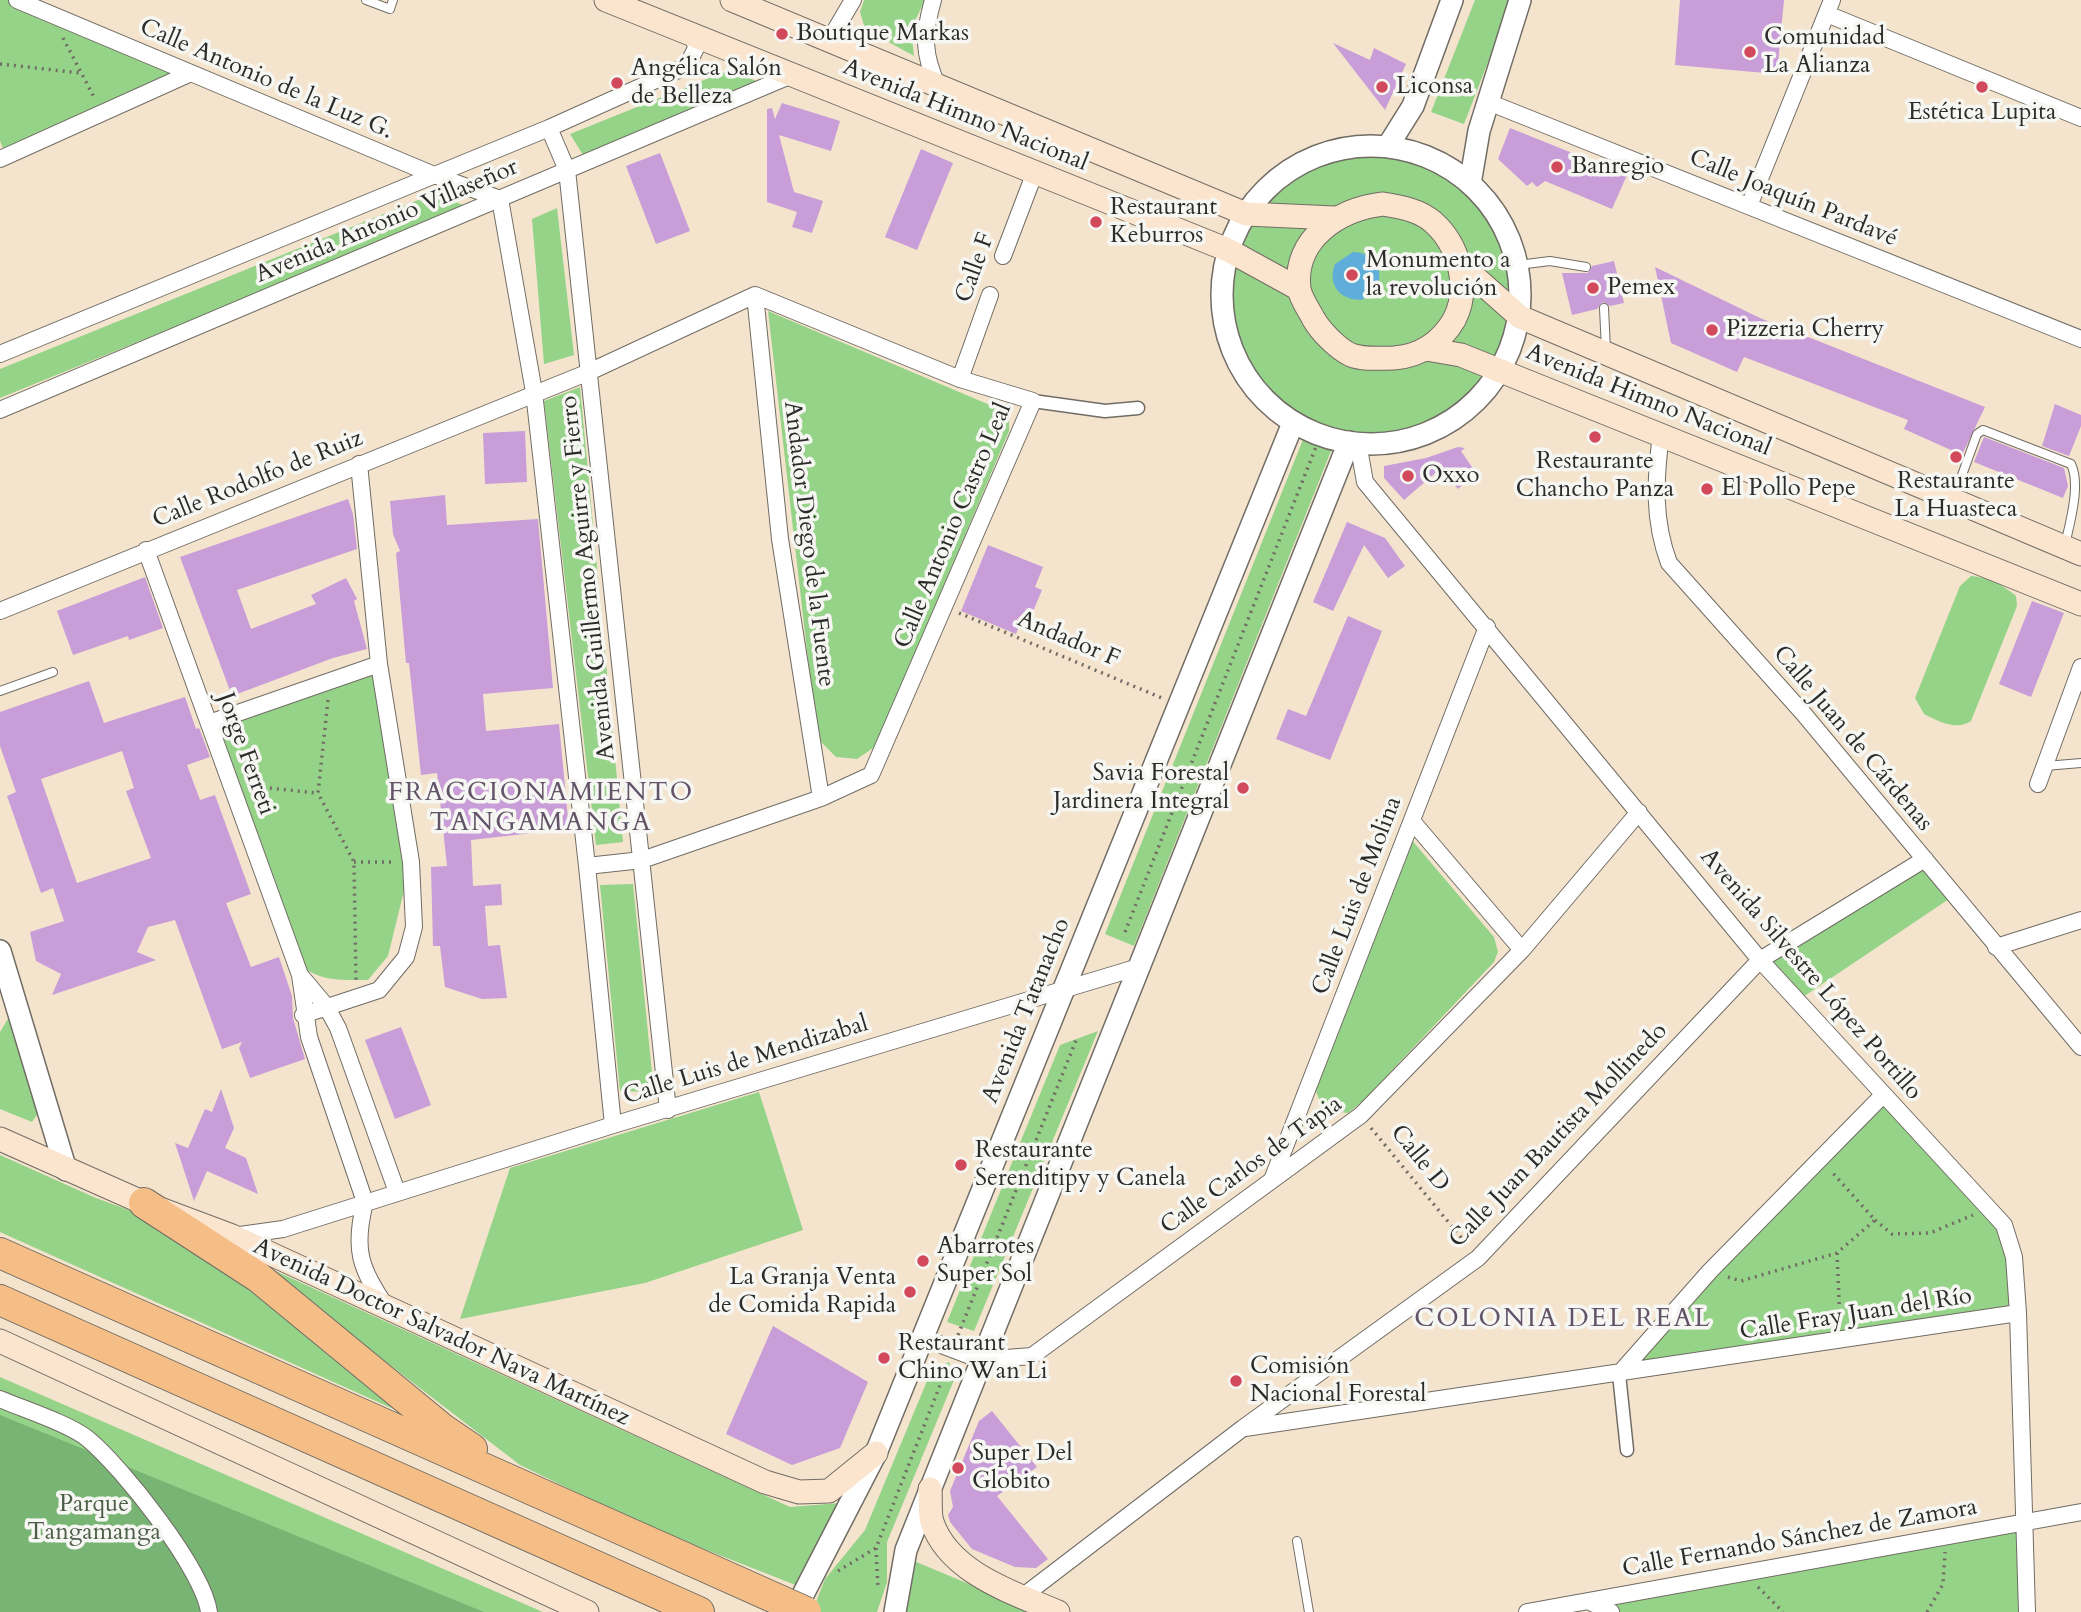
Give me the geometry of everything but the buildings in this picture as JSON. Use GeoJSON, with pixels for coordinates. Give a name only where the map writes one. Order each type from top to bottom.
{"type":"FeatureCollection","features":[{"type":"Feature","properties":{"kind":"highway"},"geometry":{"type":"LineString","coordinates":[[144,1203],[258,1277],[444,1430],[533,1490]]}},
{"type":"Feature","properties":{"kind":"highway"},"geometry":{"type":"LineString","coordinates":[[0,1253],[806,1612]]}},
{"type":"Feature","properties":{"kind":"highway"},"geometry":{"type":"LineString","coordinates":[[0,1300],[699,1612]]}},
{"type":"Feature","properties":{"kind":"main road","name":"Avenida Himno Nacional"},"geometry":{"type":"LineString","coordinates":[[606,0],[1228,250],[1299,289]]}},
{"type":"Feature","properties":{"kind":"main road","name":"Avenida Himno Nacional"},"geometry":{"type":"LineString","coordinates":[[733,0],[1246,214],[1334,218]]}},
{"type":"Feature","properties":{"kind":"main road"},"geometry":{"type":"LineString","coordinates":[[1383,204],[1409,209],[1432,221],[1449,241],[1460,264],[1462,291],[1456,317],[1441,339],[1426,349],[1405,357],[1375,358],[1351,355],[1318,328],[1299,289],[1303,262],[1314,238],[1334,218],[1358,207],[1383,204]]}},
{"type":"Feature","properties":{"kind":"main road","name":"Avenida Himno Nacional"},"geometry":{"type":"LineString","coordinates":[[1460,264],[1520,317],[2073,551]]}},
{"type":"Feature","properties":{"kind":"main road","name":"Avenida Himno Nacional"},"geometry":{"type":"LineString","coordinates":[[1426,349],[1461,355],[2081,604]]}},
{"type":"Feature","properties":{"kind":"main road","name":"Avenida Doctor Salvador Nava Martínez"},"geometry":{"type":"LineString","coordinates":[[0,1139],[144,1203],[232,1236],[765,1482],[799,1492],[829,1491],[876,1453]]}},
{"type":"Feature","properties":{"kind":"main road"},"geometry":{"type":"LineString","coordinates":[[0,1341],[587,1612]]}},
{"type":"Feature","properties":{"kind":"main road"},"geometry":{"type":"LineString","coordinates":[[930,1489],[932,1521],[946,1545],[967,1565],[1000,1588],[1058,1612]]}},
{"type":"Feature","properties":{"kind":"street","name":"Calle Antonio de la Luz G."},"geometry":{"type":"LineString","coordinates":[[17,0],[434,175],[500,199]]}},
{"type":"Feature","properties":{"kind":"street"},"geometry":{"type":"LineString","coordinates":[[830,39],[853,0]]}},
{"type":"Feature","properties":{"kind":"street"},"geometry":{"type":"LineString","coordinates":[[933,0],[927,20],[926,53],[938,87]]}},
{"type":"Feature","properties":{"kind":"street"},"geometry":{"type":"LineString","coordinates":[[1388,146],[1413,106],[1452,0]]}},
{"type":"Feature","properties":{"kind":"street"},"geometry":{"type":"LineString","coordinates":[[1470,184],[1479,131],[1520,0]]}},
{"type":"Feature","properties":{"kind":"street"},"geometry":{"type":"LineString","coordinates":[[1749,206],[1829,7],[2081,118]]}},
{"type":"Feature","properties":{"kind":"street","name":"Avenida Antonio Villaseñor"},"geometry":{"type":"LineString","coordinates":[[0,354],[549,128],[687,66],[696,48],[692,35]]}},
{"type":"Feature","properties":{"kind":"street"},"geometry":{"type":"LineString","coordinates":[[2,152],[102,113],[191,73]]}},
{"type":"Feature","properties":{"kind":"street","name":"Avenida Antonio Villaseñor"},"geometry":{"type":"LineString","coordinates":[[0,410],[792,75]]}},
{"type":"Feature","properties":{"kind":"street","name":"Calle Joaquín Pardavé"},"geometry":{"type":"LineString","coordinates":[[1488,102],[2081,339]]}},
{"type":"Feature","properties":{"kind":"street","name":"Avenida Guillermo Aguirre y Fierro"},"geometry":{"type":"LineString","coordinates":[[549,128],[567,170],[668,1110]]}},
{"type":"Feature","properties":{"kind":"street"},"geometry":{"type":"LineString","coordinates":[[1388,146],[1437,161],[1470,184],[1504,225],[1518,265],[1520,317],[1502,371],[1477,401],[1437,430],[1389,444],[1354,443],[1293,423],[1255,391],[1230,348],[1221,299],[1228,250],[1246,214],[1289,170],[1337,149],[1388,146]]}},
{"type":"Feature","properties":{"kind":"street","name":"Calle F"},"geometry":{"type":"LineString","coordinates":[[1003,256],[1035,172]]}},
{"type":"Feature","properties":{"kind":"street","name":"Avenida Guillermo Aguirre y Fierro"},"geometry":{"type":"LineString","coordinates":[[500,199],[534,392],[613,1125]]}},
{"type":"Feature","properties":{"kind":"street"},"geometry":{"type":"LineString","coordinates":[[534,392],[589,372],[755,295]]}},
{"type":"Feature","properties":{"kind":"street","name":"Calle Antonio Castro Leal"},"geometry":{"type":"LineString","coordinates":[[587,866],[642,860],[821,798],[871,775],[1033,401],[960,379],[755,295]]}},
{"type":"Feature","properties":{"kind":"street","name":"Andador Diego de la Fuente"},"geometry":{"type":"LineString","coordinates":[[755,295],[780,539],[821,798]]}},
{"type":"Feature","properties":{"kind":"street","name":"Calle F"},"geometry":{"type":"LineString","coordinates":[[960,379],[990,295]]}},
{"type":"Feature","properties":{"kind":"street","name":"Calle Rodolfo de Ruiz"},"geometry":{"type":"LineString","coordinates":[[0,611],[534,392]]}},
{"type":"Feature","properties":{"kind":"street"},"geometry":{"type":"LineString","coordinates":[[1033,401],[1105,411],[1138,408]]}},
{"type":"Feature","properties":{"kind":"street","name":"Avenida Tatanacho"},"geometry":{"type":"LineString","coordinates":[[794,1612],[876,1453],[1293,423]]}},
{"type":"Feature","properties":{"kind":"street","name":"Calle Juan de Cárdenas"},"geometry":{"type":"LineString","coordinates":[[1661,435],[1654,487],[1660,537],[1669,563],[1803,713],[2081,1047]]}},
{"type":"Feature","properties":{"kind":"street"},"geometry":{"type":"LineString","coordinates":[[895,1612],[906,1550],[1354,443]]}},
{"type":"Feature","properties":{"kind":"street","name":"Avenida Silvestre López Portillo"},"geometry":{"type":"LineString","coordinates":[[1354,443],[1365,482],[1760,960],[2004,1225],[2010,1240],[2018,1313],[2027,1612]]}},
{"type":"Feature","properties":{"kind":"street"},"geometry":{"type":"LineString","coordinates":[[303,1015],[379,990],[407,957],[414,927],[411,862],[379,664],[359,464]]}},
{"type":"Feature","properties":{"kind":"street","name":"Jorge Ferreti"},"geometry":{"type":"LineString","coordinates":[[146,550],[300,975],[303,1015],[365,1202]]}},
{"type":"Feature","properties":{"kind":"street","name":"Calle Luis de Molina"},"geometry":{"type":"LineString","coordinates":[[1272,1180],[1487,627]]}},
{"type":"Feature","properties":{"kind":"street"},"geometry":{"type":"LineString","coordinates":[[209,723],[379,664]]}},
{"type":"Feature","properties":{"kind":"street"},"geometry":{"type":"LineString","coordinates":[[2038,785],[2081,667]]}},
{"type":"Feature","properties":{"kind":"street","name":"Calle Carlos de Tapia"},"geometry":{"type":"LineString","coordinates":[[923,1338],[981,1360],[1032,1356],[1361,1115],[1522,950],[1639,812]]}},
{"type":"Feature","properties":{"kind":"street"},"geometry":{"type":"LineString","coordinates":[[1412,821],[1522,950]]}},
{"type":"Feature","properties":{"kind":"street","name":"Calle Juan Bautista Mollinedo"},"geometry":{"type":"LineString","coordinates":[[1022,1597],[1243,1428],[1478,1258],[1760,960],[1925,859]]}},
{"type":"Feature","properties":{"kind":"street"},"geometry":{"type":"LineString","coordinates":[[1996,947],[2081,920]]}},
{"type":"Feature","properties":{"kind":"street"},"geometry":{"type":"LineString","coordinates":[[0,951],[66,1170]]}},
{"type":"Feature","properties":{"kind":"street","name":"Calle Luis de Mendizabal"},"geometry":{"type":"LineString","coordinates":[[232,1236],[283,1229],[613,1125],[1142,966]]}},
{"type":"Feature","properties":{"kind":"street","name":"Jorge Ferreti"},"geometry":{"type":"LineString","coordinates":[[300,975],[326,1006],[364,1094],[397,1192]]}},
{"type":"Feature","properties":{"kind":"street"},"geometry":{"type":"LineString","coordinates":[[0,1015],[12,990]]}},
{"type":"Feature","properties":{"kind":"street"},"geometry":{"type":"LineString","coordinates":[[1627,1450],[1619,1374],[1710,1271],[1884,1095]]}},
{"type":"Feature","properties":{"kind":"street"},"geometry":{"type":"LineString","coordinates":[[365,1202],[358,1228],[358,1250],[364,1272],[387,1308]]}},
{"type":"Feature","properties":{"kind":"street","name":"Calle Fray Juan del Río"},"geometry":{"type":"LineString","coordinates":[[1243,1428],[2018,1313]]}},
{"type":"Feature","properties":{"kind":"street"},"geometry":{"type":"LineString","coordinates":[[0,1399],[86,1437],[141,1495],[186,1562],[209,1612]]}},
{"type":"Feature","properties":{"kind":"street","name":"Calle Fernando Sánchez de Zamora"},"geometry":{"type":"LineString","coordinates":[[1527,1612],[2081,1512]]}},
{"type":"Feature","properties":{"kind":"street"},"geometry":{"type":"LineString","coordinates":[[1588,1601],[1611,1612]]}},
{"type":"Feature","properties":{"kind":"lane"},"geometry":{"type":"LineString","coordinates":[[366,0],[390,9],[393,0]]}},
{"type":"Feature","properties":{"kind":"lane"},"geometry":{"type":"LineString","coordinates":[[1518,265],[1550,261],[1586,267]]}},
{"type":"Feature","properties":{"kind":"lane"},"geometry":{"type":"LineString","coordinates":[[1604,307],[1606,353]]}},
{"type":"Feature","properties":{"kind":"lane"},"geometry":{"type":"LineString","coordinates":[[1953,500],[1977,434],[1983,430],[2071,464],[2076,470],[2077,492],[2073,551]]}},
{"type":"Feature","properties":{"kind":"lane"},"geometry":{"type":"LineString","coordinates":[[0,691],[53,672]]}},
{"type":"Feature","properties":{"kind":"lane"},"geometry":{"type":"LineString","coordinates":[[2045,766],[2081,763]]}},
{"type":"Feature","properties":{"kind":"lane"},"geometry":{"type":"LineString","coordinates":[[1297,1541],[1309,1612]]}},
{"type":"Feature","properties":{"kind":"path"},"geometry":{"type":"LineString","coordinates":[[51,14],[102,113]]}},
{"type":"Feature","properties":{"kind":"path"},"geometry":{"type":"LineString","coordinates":[[0,64],[81,73]]}},
{"type":"Feature","properties":{"kind":"path"},"geometry":{"type":"LineString","coordinates":[[1125,932],[1321,434]]}},
{"type":"Feature","properties":{"kind":"path","name":"Andador F"},"geometry":{"type":"LineString","coordinates":[[944,607],[1179,705]]}},
{"type":"Feature","properties":{"kind":"path"},"geometry":{"type":"LineString","coordinates":[[330,681],[318,793],[354,862],[357,997]]}},
{"type":"Feature","properties":{"kind":"path"},"geometry":{"type":"LineString","coordinates":[[233,784],[318,793]]}},
{"type":"Feature","properties":{"kind":"path"},"geometry":{"type":"LineString","coordinates":[[354,862],[411,862]]}},
{"type":"Feature","properties":{"kind":"path"},"geometry":{"type":"LineString","coordinates":[[814,1569],[825,1579],[876,1548],[954,1350],[960,1326],[1077,1038]]}},
{"type":"Feature","properties":{"kind":"path","name":"Calle D"},"geometry":{"type":"LineString","coordinates":[[1361,1115],[1478,1258]]}},
{"type":"Feature","properties":{"kind":"path"},"geometry":{"type":"LineString","coordinates":[[1820,1159],[1875,1220],[1892,1234],[1930,1233],[1989,1208]]}},
{"type":"Feature","properties":{"kind":"path"},"geometry":{"type":"LineString","coordinates":[[1710,1271],[1741,1281],[1837,1253],[1875,1220]]}},
{"type":"Feature","properties":{"kind":"path"},"geometry":{"type":"LineString","coordinates":[[1837,1253],[1841,1341]]}},
{"type":"Feature","properties":{"kind":"path"},"geometry":{"type":"LineString","coordinates":[[1927,1612],[1942,1584],[1947,1536]]}},
{"type":"Feature","properties":{"kind":"path"},"geometry":{"type":"LineString","coordinates":[[1744,1573],[1783,1612]]}},
{"type":"Feature","properties":{"kind":"green space"},"geometry":{"type":"Polygon","coordinates":[[[0,0],[17,0],[191,73],[6,156],[0,141],[0,0]]]}},
{"type":"Feature","properties":{"kind":"green space"},"geometry":{"type":"Polygon","coordinates":[[[864,0],[925,0],[911,29],[914,56],[865,29],[860,12],[864,0]]]}},
{"type":"Feature","properties":{"kind":"green space"},"geometry":{"type":"Polygon","coordinates":[[[1475,0],[1512,0],[1464,124],[1431,112],[1475,0]]]}},
{"type":"Feature","properties":{"kind":"green space"},"geometry":{"type":"Polygon","coordinates":[[[729,70],[764,84],[586,160],[570,134],[729,70]]]}},
{"type":"Feature","properties":{"kind":"green space"},"geometry":{"type":"Polygon","coordinates":[[[1371,146],[1400,149],[1428,158],[1454,171],[1476,190],[1495,212],[1508,238],[1517,266],[1520,295],[1517,324],[1508,352],[1495,378],[1476,400],[1454,419],[1428,432],[1400,441],[1371,444],[1342,441],[1314,432],[1288,419],[1266,400],[1247,378],[1234,352],[1225,324],[1222,295],[1225,266],[1234,238],[1247,212],[1266,190],[1288,171],[1314,158],[1342,149],[1371,146]]]}},
{"type":"Feature","properties":{"kind":"green space"},"geometry":{"type":"Polygon","coordinates":[[[433,194],[469,207],[0,398],[0,369],[433,194]]]}},
{"type":"Feature","properties":{"kind":"green space"},"geometry":{"type":"Polygon","coordinates":[[[557,208],[574,355],[544,364],[532,219],[557,208]]]}},
{"type":"Feature","properties":{"kind":"green space"},"geometry":{"type":"Polygon","coordinates":[[[768,311],[1004,411],[1009,420],[1009,431],[876,746],[857,759],[836,757],[817,738],[768,311]]]}},
{"type":"Feature","properties":{"kind":"green space"},"geometry":{"type":"Polygon","coordinates":[[[580,387],[623,842],[596,845],[544,401],[580,387]]]}},
{"type":"Feature","properties":{"kind":"green space"},"geometry":{"type":"Polygon","coordinates":[[[1304,437],[1333,446],[1134,946],[1105,934],[1304,437]]]}},
{"type":"Feature","properties":{"kind":"green space"},"geometry":{"type":"Polygon","coordinates":[[[1971,576],[2006,588],[2016,596],[2017,606],[1971,721],[1953,725],[1924,714],[1915,698],[1960,586],[1971,576]]]}},
{"type":"Feature","properties":{"kind":"green space"},"geometry":{"type":"Polygon","coordinates":[[[377,667],[411,862],[388,956],[368,980],[331,979],[314,974],[298,963],[209,723],[377,667]]]}},
{"type":"Feature","properties":{"kind":"green space"},"geometry":{"type":"Polygon","coordinates":[[[1410,838],[1494,937],[1498,952],[1494,962],[1363,1101],[1348,1113],[1335,1111],[1323,1104],[1315,1088],[1410,838]]]}},
{"type":"Feature","properties":{"kind":"green space"},"geometry":{"type":"Polygon","coordinates":[[[1925,859],[1955,895],[1797,1001],[1760,960],[1925,859]]]}},
{"type":"Feature","properties":{"kind":"green space"},"geometry":{"type":"Polygon","coordinates":[[[633,884],[654,1092],[620,1091],[600,885],[633,884]]]}},
{"type":"Feature","properties":{"kind":"green space"},"geometry":{"type":"Polygon","coordinates":[[[12,1012],[43,1106],[32,1122],[0,1109],[0,1032],[12,1012]]]}},
{"type":"Feature","properties":{"kind":"green space"},"geometry":{"type":"Polygon","coordinates":[[[1098,1031],[974,1331],[947,1322],[1060,1045],[1098,1031]]]}},
{"type":"Feature","properties":{"kind":"green space"},"geometry":{"type":"Polygon","coordinates":[[[759,1092],[803,1230],[645,1283],[460,1319],[510,1168],[759,1092]]]}},
{"type":"Feature","properties":{"kind":"green space"},"geometry":{"type":"Polygon","coordinates":[[[1883,1095],[2004,1225],[2018,1313],[1619,1374],[1883,1095]]]}},
{"type":"Feature","properties":{"kind":"green space"},"geometry":{"type":"Polygon","coordinates":[[[0,1155],[96,1198],[153,1219],[261,1295],[409,1416],[0,1232],[0,1155]]]}},
{"type":"Feature","properties":{"kind":"green space"},"geometry":{"type":"Polygon","coordinates":[[[256,1262],[790,1507],[840,1503],[798,1586],[648,1527],[520,1465],[256,1262]]]}},
{"type":"Feature","properties":{"kind":"green space"},"geometry":{"type":"Polygon","coordinates":[[[949,1362],[954,1380],[887,1542],[887,1582],[877,1612],[812,1612],[825,1579],[865,1530],[932,1369],[949,1362]]]}},
{"type":"Feature","properties":{"kind":"green space","name":"Parque Tangamanga"},"geometry":{"type":"Polygon","coordinates":[[[0,1377],[543,1612],[0,1612],[0,1377]]]}},
{"type":"Feature","properties":{"kind":"green space","name":"Parque Tangamanga"},"geometry":{"type":"Polygon","coordinates":[[[0,1415],[484,1612],[0,1612],[0,1415]]]}},
{"type":"Feature","properties":{"kind":"green space"},"geometry":{"type":"Polygon","coordinates":[[[2025,1522],[2027,1612],[1611,1612],[1588,1601],[2025,1522]]]}},
{"type":"Feature","properties":{"kind":"green space"},"geometry":{"type":"Polygon","coordinates":[[[914,1561],[1036,1612],[896,1612],[914,1561]]]}},
{"type":"Feature","properties":{"kind":"water"},"geometry":{"type":"Polygon","coordinates":[[[1353,252],[1371,258],[1377,264],[1379,272],[1376,288],[1361,300],[1341,294],[1334,285],[1335,264],[1353,252]]]}},
{"type":"Feature","properties":{"kind":"place","name":"Boutique Markas"},"geometry":{"type":"Point","coordinates":[782,34]}},
{"type":"Feature","properties":{"kind":"place","name":"Comunidad La Alianza"},"geometry":{"type":"Point","coordinates":[1750,52]}},
{"type":"Feature","properties":{"kind":"place","name":"Angélica Salón de Belleza"},"geometry":{"type":"Point","coordinates":[617,83]}},
{"type":"Feature","properties":{"kind":"place","name":"Liconsa"},"geometry":{"type":"Point","coordinates":[1382,87]}},
{"type":"Feature","properties":{"kind":"place","name":"Estética Lupita"},"geometry":{"type":"Point","coordinates":[1982,87]}},
{"type":"Feature","properties":{"kind":"place","name":"Banregio"},"geometry":{"type":"Point","coordinates":[1557,167]}},
{"type":"Feature","properties":{"kind":"place","name":"Restaurant Keburros"},"geometry":{"type":"Point","coordinates":[1096,222]}},
{"type":"Feature","properties":{"kind":"place","name":"Monumento a la revolución"},"geometry":{"type":"Point","coordinates":[1352,275]}},
{"type":"Feature","properties":{"kind":"place","name":"Pemex"},"geometry":{"type":"Point","coordinates":[1593,288]}},
{"type":"Feature","properties":{"kind":"place","name":"Pizzeria Cherry"},"geometry":{"type":"Point","coordinates":[1712,330]}},
{"type":"Feature","properties":{"kind":"place","name":"Restaurante Chancho Panza"},"geometry":{"type":"Point","coordinates":[1595,437]}},
{"type":"Feature","properties":{"kind":"place","name":"Restaurante La Huasteca"},"geometry":{"type":"Point","coordinates":[1956,457]}},
{"type":"Feature","properties":{"kind":"place","name":"Oxxo"},"geometry":{"type":"Point","coordinates":[1408,476]}},
{"type":"Feature","properties":{"kind":"place","name":"El Pollo Pepe"},"geometry":{"type":"Point","coordinates":[1707,489]}},
{"type":"Feature","properties":{"kind":"place","name":"Savia Forestal Jardinera Integral"},"geometry":{"type":"Point","coordinates":[1243,788]}},
{"type":"Feature","properties":{"kind":"place","name":"Restaurante Serenditipy y Canela"},"geometry":{"type":"Point","coordinates":[961,1165]}},
{"type":"Feature","properties":{"kind":"place","name":"Abarrotes Super Sol"},"geometry":{"type":"Point","coordinates":[923,1261]}},
{"type":"Feature","properties":{"kind":"place","name":"La Granja Venta de Comida Rapida"},"geometry":{"type":"Point","coordinates":[910,1292]}},
{"type":"Feature","properties":{"kind":"place","name":"Restaurant Chino Wan Li"},"geometry":{"type":"Point","coordinates":[884,1358]}},
{"type":"Feature","properties":{"kind":"place","name":"Comisión Nacional Forestal"},"geometry":{"type":"Point","coordinates":[1236,1381]}},
{"type":"Feature","properties":{"kind":"place","name":"Super Del Globito"},"geometry":{"type":"Point","coordinates":[958,1468]}},
{"type":"Feature","properties":{"kind":"district","name":"FRACCIONAMIENTO TANGAMANGA"},"geometry":{"type":"Point","coordinates":[541,809]}},
{"type":"Feature","properties":{"kind":"district","name":"COLONIA DEL REAL"},"geometry":{"type":"Point","coordinates":[1563,1320]}}]}
